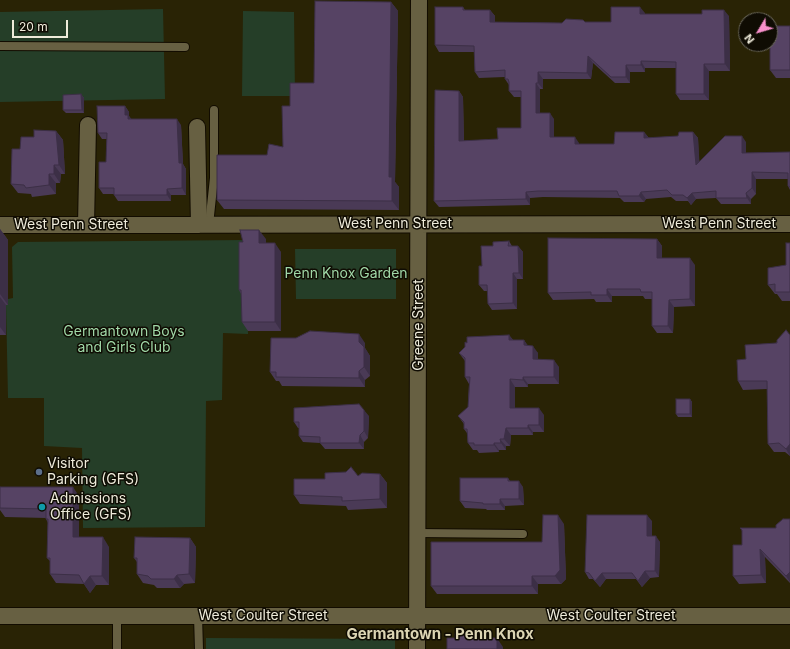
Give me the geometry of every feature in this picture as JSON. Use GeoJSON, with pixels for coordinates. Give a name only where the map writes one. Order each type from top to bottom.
{"type":"FeatureCollection","features":[{"type":"Feature","properties":{"kind":"street","name":"Greene Street"},"geometry":{"type":"LineString","coordinates":[[417,649],[419,0]]}},
{"type":"Feature","properties":{"kind":"street"},"geometry":{"type":"LineString","coordinates":[[86,225],[88,125]]}},
{"type":"Feature","properties":{"kind":"street"},"geometry":{"type":"LineString","coordinates":[[197,127],[204,225]]}},
{"type":"Feature","properties":{"kind":"street","name":"West Penn Street"},"geometry":{"type":"LineString","coordinates":[[0,225],[790,224]]}},
{"type":"Feature","properties":{"kind":"street","name":"West Coulter Street"},"geometry":{"type":"LineString","coordinates":[[0,616],[790,616]]}},
{"type":"Feature","properties":{"kind":"lane"},"geometry":{"type":"LineString","coordinates":[[0,46],[185,47]]}},
{"type":"Feature","properties":{"kind":"lane"},"geometry":{"type":"LineString","coordinates":[[204,225],[214,178],[214,110]]}},
{"type":"Feature","properties":{"kind":"lane"},"geometry":{"type":"LineString","coordinates":[[418,533],[523,534]]}},
{"type":"Feature","properties":{"kind":"lane"},"geometry":{"type":"LineString","coordinates":[[117,616],[117,649]]}},
{"type":"Feature","properties":{"kind":"lane"},"geometry":{"type":"LineString","coordinates":[[198,616],[199,649]]}},
{"type":"Feature","properties":{"kind":"green space"},"geometry":{"type":"Polygon","coordinates":[[[163,9],[165,99],[0,102],[0,12],[163,9]]]}},
{"type":"Feature","properties":{"kind":"green space"},"geometry":{"type":"Polygon","coordinates":[[[243,11],[294,12],[295,96],[242,96],[243,11]]]}},
{"type":"Feature","properties":{"kind":"green space","name":"Germantown Boys and Girls Club"},"geometry":{"type":"Polygon","coordinates":[[[246,240],[248,334],[223,333],[222,400],[206,401],[205,527],[83,528],[82,448],[44,446],[44,398],[8,398],[6,305],[8,305],[8,299],[13,298],[12,247],[18,242],[246,240]]]}},
{"type":"Feature","properties":{"kind":"green space","name":"Penn Knox Garden"},"geometry":{"type":"Polygon","coordinates":[[[295,249],[396,249],[396,299],[296,299],[295,249]]]}},
{"type":"Feature","properties":{"kind":"green space"},"geometry":{"type":"Polygon","coordinates":[[[206,638],[395,639],[395,649],[206,649],[206,638]]]}},
{"type":"Feature","properties":{"kind":"building"},"geometry":{"type":"Polygon","coordinates":[[[315,1],[391,2],[389,177],[392,177],[392,201],[217,200],[217,155],[267,155],[269,144],[283,147],[282,106],[290,106],[290,83],[314,83],[315,1]]]}},
{"type":"Feature","properties":{"kind":"building"},"geometry":{"type":"Polygon","coordinates":[[[435,7],[463,7],[463,10],[490,10],[490,22],[562,23],[566,19],[583,20],[585,22],[611,22],[611,7],[640,7],[640,14],[702,14],[702,10],[724,10],[725,64],[704,64],[704,94],[676,94],[676,62],[641,61],[641,65],[626,65],[626,77],[611,77],[588,56],[587,73],[538,72],[538,83],[536,83],[536,113],[550,113],[550,137],[575,137],[575,144],[614,144],[615,132],[644,132],[644,138],[678,136],[679,132],[693,132],[696,165],[725,136],[742,136],[742,153],[790,152],[790,187],[788,186],[788,173],[752,172],[752,188],[746,193],[747,198],[716,198],[716,191],[692,193],[687,198],[683,195],[672,195],[667,190],[641,192],[639,196],[619,196],[617,191],[538,191],[526,192],[526,199],[434,201],[435,90],[459,91],[459,141],[498,139],[497,128],[521,128],[521,91],[509,91],[508,79],[505,79],[505,70],[475,72],[474,46],[435,45],[435,7]]]}},
{"type":"Feature","properties":{"kind":"building"},"geometry":{"type":"Polygon","coordinates":[[[778,26],[790,26],[790,70],[770,70],[770,52],[778,52],[778,26]]]}},
{"type":"Feature","properties":{"kind":"building"},"geometry":{"type":"Polygon","coordinates":[[[81,94],[82,110],[63,110],[63,95],[81,94]]]}},
{"type":"Feature","properties":{"kind":"building"},"geometry":{"type":"Polygon","coordinates":[[[97,106],[125,106],[125,115],[128,115],[128,119],[177,119],[179,163],[182,163],[182,188],[167,189],[167,195],[114,195],[114,188],[99,188],[99,162],[106,162],[107,133],[98,133],[97,106]]]}},
{"type":"Feature","properties":{"kind":"building"},"geometry":{"type":"Polygon","coordinates":[[[34,130],[56,131],[59,165],[54,165],[54,174],[49,174],[49,185],[26,188],[24,185],[11,184],[12,149],[20,149],[21,137],[34,137],[34,130]]]}},
{"type":"Feature","properties":{"kind":"building"},"geometry":{"type":"Polygon","coordinates":[[[240,230],[259,230],[259,243],[275,243],[275,322],[242,322],[241,290],[239,290],[239,242],[243,242],[240,230]]]}},
{"type":"Feature","properties":{"kind":"building"},"geometry":{"type":"Polygon","coordinates":[[[548,238],[657,239],[657,258],[690,258],[690,299],[669,300],[668,326],[652,326],[652,292],[641,292],[640,289],[607,289],[607,295],[591,295],[591,292],[548,293],[548,238]]]}},
{"type":"Feature","properties":{"kind":"building"},"geometry":{"type":"Polygon","coordinates":[[[509,241],[508,246],[518,246],[519,273],[513,273],[513,303],[488,304],[487,285],[479,285],[479,266],[482,266],[481,246],[493,246],[493,242],[509,241]]]}},
{"type":"Feature","properties":{"kind":"building"},"geometry":{"type":"Polygon","coordinates":[[[786,243],[790,243],[790,292],[775,292],[775,284],[768,285],[768,268],[786,265],[786,243]]]}},
{"type":"Feature","properties":{"kind":"building"},"geometry":{"type":"Polygon","coordinates":[[[786,330],[790,335],[790,444],[786,449],[779,443],[768,444],[767,381],[738,381],[737,360],[746,359],[745,345],[777,343],[777,340],[786,330]]]}},
{"type":"Feature","properties":{"kind":"building"},"geometry":{"type":"Polygon","coordinates":[[[310,331],[359,334],[359,342],[364,347],[364,367],[359,371],[359,378],[276,377],[276,372],[270,372],[271,338],[296,338],[310,331]]]}},
{"type":"Feature","properties":{"kind":"building"},"geometry":{"type":"Polygon","coordinates":[[[509,335],[509,340],[524,340],[524,345],[533,346],[533,359],[554,360],[554,377],[523,377],[523,380],[510,379],[510,408],[539,408],[539,425],[528,425],[528,428],[506,428],[504,439],[500,439],[501,443],[494,443],[494,445],[474,445],[474,443],[468,443],[467,429],[464,429],[464,422],[458,416],[468,407],[470,377],[465,377],[465,358],[459,353],[465,347],[465,342],[467,343],[467,337],[509,335]]]}},
{"type":"Feature","properties":{"kind":"building"},"geometry":{"type":"Polygon","coordinates":[[[676,399],[690,399],[690,414],[676,414],[676,399]]]}},
{"type":"Feature","properties":{"kind":"building"},"geometry":{"type":"Polygon","coordinates":[[[359,404],[364,410],[364,431],[360,435],[359,443],[320,443],[320,437],[299,436],[299,422],[294,422],[294,408],[359,404]]]}},
{"type":"Feature","properties":{"kind":"building"},"geometry":{"type":"Polygon","coordinates":[[[351,467],[358,476],[362,473],[380,474],[380,499],[342,501],[342,497],[294,495],[294,479],[325,479],[325,473],[346,472],[351,467]]]}},
{"type":"Feature","properties":{"kind":"building"},"geometry":{"type":"Polygon","coordinates":[[[460,478],[508,478],[508,481],[519,481],[519,499],[500,499],[500,504],[483,504],[460,501],[460,478]]]}},
{"type":"Feature","properties":{"kind":"building"},"geometry":{"type":"Polygon","coordinates":[[[0,487],[73,487],[73,537],[103,537],[102,576],[90,576],[84,584],[79,575],[50,574],[50,558],[47,558],[48,519],[46,519],[46,509],[0,508],[0,487]]]}},
{"type":"Feature","properties":{"kind":"building"},"geometry":{"type":"Polygon","coordinates":[[[543,515],[558,515],[560,570],[555,576],[532,576],[532,586],[431,586],[431,542],[542,542],[543,515]]]}},
{"type":"Feature","properties":{"kind":"building"},"geometry":{"type":"Polygon","coordinates":[[[587,515],[647,515],[647,536],[656,536],[655,571],[645,571],[638,581],[632,573],[602,573],[595,581],[589,573],[585,572],[587,515]]]}},
{"type":"Feature","properties":{"kind":"building"},"geometry":{"type":"Polygon","coordinates":[[[783,519],[790,519],[790,572],[786,576],[760,549],[761,575],[733,576],[733,545],[742,545],[742,530],[740,528],[776,528],[776,525],[783,519]]]}},
{"type":"Feature","properties":{"kind":"building"},"geometry":{"type":"Polygon","coordinates":[[[135,537],[190,538],[189,574],[177,575],[174,579],[151,579],[148,576],[137,574],[137,558],[134,558],[135,537]]]}},
{"type":"Feature","properties":{"kind":"building"},"geometry":{"type":"Polygon","coordinates":[[[455,634],[472,634],[472,638],[497,638],[497,649],[447,649],[447,638],[455,638],[455,634]]]}},
{"type":"Feature","properties":{"kind":"place","name":"Visitor Parking (GFS)"},"geometry":{"type":"Point","coordinates":[39,472]}},
{"type":"Feature","properties":{"kind":"place","name":"Admissions Office (GFS)"},"geometry":{"type":"Point","coordinates":[42,507]}},
{"type":"Feature","properties":{"kind":"district","name":"Germantown - Penn Knox"},"geometry":{"type":"Point","coordinates":[440,634]}}]}
